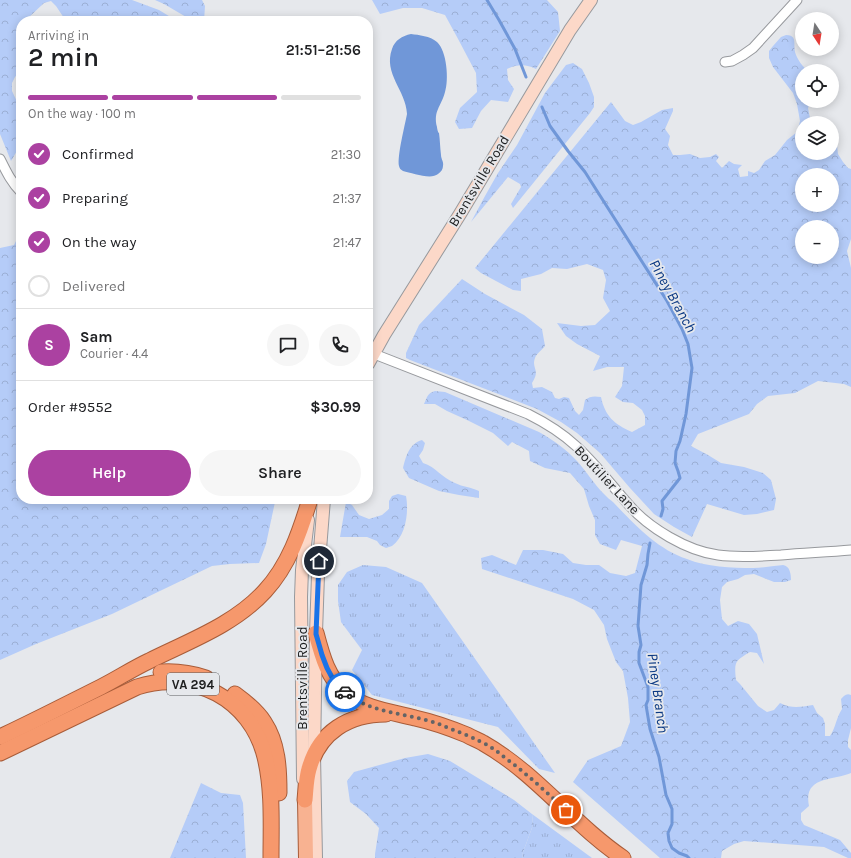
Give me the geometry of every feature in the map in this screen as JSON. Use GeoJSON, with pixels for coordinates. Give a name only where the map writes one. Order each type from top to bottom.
{"type":"FeatureCollection","features":[{"type":"Feature","properties":{"kind":"highway"},"geometry":{"type":"LineString","coordinates":[[0,737],[101,687],[148,661],[217,628],[238,615],[256,601],[272,584],[289,557],[308,504]]}},
{"type":"Feature","properties":{"kind":"highway"},"geometry":{"type":"LineString","coordinates":[[316,634],[327,668],[334,681],[348,696],[362,703],[437,724],[476,739],[487,745],[520,768],[586,829],[623,858]]}},
{"type":"Feature","properties":{"kind":"highway"},"geometry":{"type":"LineString","coordinates":[[101,687],[135,676],[152,673],[182,672],[195,674],[214,680],[225,686],[246,702],[258,714],[270,732],[277,755],[279,780],[280,858]]}},
{"type":"Feature","properties":{"kind":"highway","name":"VA 294"},"geometry":{"type":"LineString","coordinates":[[0,753],[143,685],[159,682],[198,685],[223,696],[240,711],[251,725],[260,742],[265,757],[269,778],[271,858]]}},
{"type":"Feature","properties":{"kind":"highway"},"geometry":{"type":"LineString","coordinates":[[305,800],[308,774],[314,755],[328,735],[345,722],[362,716],[398,714]]}},
{"type":"Feature","properties":{"kind":"main road","name":"Brentsville Road"},"geometry":{"type":"LineString","coordinates":[[373,351],[445,239],[570,30],[591,0]]}},
{"type":"Feature","properties":{"kind":"main road","name":"Brentsville Road"},"geometry":{"type":"LineString","coordinates":[[306,858],[303,771],[302,570],[309,504]]}},
{"type":"Feature","properties":{"kind":"main road","name":"Brentsville Road"},"geometry":{"type":"LineString","coordinates":[[316,858],[314,755],[316,634],[324,504]]}},
{"type":"Feature","properties":{"kind":"street"},"geometry":{"type":"LineString","coordinates":[[725,62],[743,56],[753,48],[796,0]]}},
{"type":"Feature","properties":{"kind":"street"},"geometry":{"type":"LineString","coordinates":[[0,159],[8,176],[16,187]]}},
{"type":"Feature","properties":{"kind":"street","name":"Boutilier Lane"},"geometry":{"type":"LineString","coordinates":[[373,357],[528,414],[543,422],[577,447],[630,507],[647,522],[663,533],[692,547],[716,555],[738,557],[851,550]]}},
{"type":"Feature","properties":{"kind":"green space"},"geometry":{"type":"Polygon","coordinates":[[[0,0],[132,0],[159,10],[169,16],[63,16],[51,1],[44,3],[30,16],[16,16],[16,76],[12,83],[12,91],[16,99],[16,152],[11,161],[0,134],[0,0]]]}},
{"type":"Feature","properties":{"kind":"green space"},"geometry":{"type":"Polygon","coordinates":[[[155,0],[202,0],[205,6],[204,16],[184,16],[155,0]]]}},
{"type":"Feature","properties":{"kind":"green space"},"geometry":{"type":"Polygon","coordinates":[[[372,0],[547,0],[558,12],[560,31],[536,69],[522,65],[507,69],[508,80],[514,89],[508,102],[491,100],[481,111],[472,128],[459,129],[455,122],[460,108],[477,92],[476,73],[445,15],[422,8],[403,8],[380,14],[372,0]]]}},
{"type":"Feature","properties":{"kind":"green space"},"geometry":{"type":"Polygon","coordinates":[[[790,35],[794,39],[795,56],[801,64],[795,64],[795,98],[793,93],[773,67],[769,58],[769,51],[781,37],[790,35]]]}},
{"type":"Feature","properties":{"kind":"green space"},"geometry":{"type":"Polygon","coordinates":[[[573,63],[582,69],[589,83],[594,97],[594,107],[513,208],[511,204],[521,187],[520,184],[508,177],[471,222],[498,173],[517,145],[545,93],[566,65],[573,63]]]}},
{"type":"Feature","properties":{"kind":"green space"},"geometry":{"type":"Polygon","coordinates":[[[611,102],[625,121],[633,125],[662,110],[673,108],[665,129],[670,136],[668,145],[673,155],[690,154],[700,158],[710,157],[716,154],[719,157],[716,161],[722,168],[729,161],[734,164],[742,165],[738,169],[740,177],[748,176],[748,171],[754,173],[759,170],[765,161],[775,155],[787,140],[795,134],[795,160],[839,160],[839,156],[848,168],[851,169],[851,239],[847,251],[851,268],[851,387],[844,384],[818,381],[795,393],[768,396],[757,404],[749,414],[698,434],[691,446],[721,463],[744,467],[763,473],[771,480],[776,499],[774,510],[744,515],[707,504],[692,537],[654,514],[600,453],[577,433],[561,422],[537,409],[406,358],[406,353],[419,325],[462,279],[485,294],[524,315],[542,329],[545,346],[535,358],[534,365],[536,375],[532,383],[533,388],[542,387],[552,392],[555,398],[569,398],[575,411],[579,415],[583,410],[585,400],[596,396],[601,397],[605,409],[611,419],[620,426],[632,432],[645,425],[645,416],[642,410],[633,403],[623,402],[615,397],[622,386],[624,367],[607,367],[593,371],[600,356],[577,344],[566,336],[557,323],[581,326],[595,325],[610,311],[603,298],[606,280],[603,270],[587,264],[567,269],[552,268],[541,274],[521,279],[521,291],[513,290],[481,273],[475,268],[611,102]]]}},
{"type":"Feature","properties":{"kind":"green space"},"geometry":{"type":"Polygon","coordinates":[[[798,108],[808,108],[810,116],[799,116],[798,108]]]}},
{"type":"Feature","properties":{"kind":"green space"},"geometry":{"type":"Polygon","coordinates":[[[16,241],[16,504],[275,504],[266,544],[259,563],[212,566],[112,614],[0,660],[0,248],[14,245],[16,241]]]}},
{"type":"Feature","properties":{"kind":"green space"},"geometry":{"type":"Polygon","coordinates":[[[435,391],[445,392],[539,432],[554,442],[581,465],[600,490],[638,528],[656,543],[676,555],[702,564],[736,568],[756,568],[783,565],[789,569],[791,580],[785,582],[774,582],[754,574],[745,575],[727,582],[722,587],[720,600],[722,619],[728,626],[738,621],[749,624],[757,634],[764,664],[757,653],[750,652],[737,662],[735,669],[736,680],[758,706],[767,712],[774,710],[780,703],[792,707],[813,705],[817,713],[823,718],[825,724],[825,736],[830,736],[842,709],[841,699],[846,695],[851,695],[851,728],[848,747],[851,750],[851,773],[815,784],[810,789],[808,796],[809,806],[801,813],[801,820],[804,825],[840,840],[851,853],[851,858],[824,847],[744,841],[734,844],[722,851],[721,858],[660,858],[573,782],[588,760],[621,746],[630,722],[628,698],[623,671],[616,662],[607,639],[604,625],[594,610],[573,599],[482,569],[481,558],[492,555],[516,565],[523,550],[543,550],[563,554],[573,563],[599,565],[610,573],[626,576],[635,573],[642,546],[621,540],[616,550],[600,544],[595,535],[595,520],[584,489],[570,473],[545,468],[530,461],[529,451],[512,442],[508,446],[493,433],[435,404],[424,404],[429,394],[435,391]]]}},
{"type":"Feature","properties":{"kind":"green space"},"geometry":{"type":"Polygon","coordinates":[[[422,440],[425,443],[419,456],[423,463],[432,467],[450,481],[479,491],[479,498],[439,491],[409,478],[403,468],[405,459],[411,447],[422,440]]]}},
{"type":"Feature","properties":{"kind":"green space"},"geometry":{"type":"Polygon","coordinates":[[[398,494],[406,496],[407,516],[401,536],[392,546],[386,548],[380,545],[377,541],[367,537],[340,537],[346,504],[352,505],[359,515],[369,519],[382,515],[389,509],[389,501],[392,496],[398,494]]]}},
{"type":"Feature","properties":{"kind":"green space"},"geometry":{"type":"Polygon","coordinates":[[[363,565],[386,567],[422,583],[555,773],[539,769],[498,727],[372,695],[352,670],[362,650],[341,622],[338,601],[338,585],[347,572],[363,565]]]}},
{"type":"Feature","properties":{"kind":"green space"},"geometry":{"type":"Polygon","coordinates":[[[428,754],[450,761],[514,800],[532,814],[533,825],[522,855],[523,858],[375,858],[379,828],[366,814],[350,802],[347,781],[354,772],[405,758],[428,754]]]}},
{"type":"Feature","properties":{"kind":"green space"},"geometry":{"type":"Polygon","coordinates":[[[201,783],[221,793],[240,795],[243,803],[246,858],[170,858],[201,783]]]}},
{"type":"Feature","properties":{"kind":"green space"},"geometry":{"type":"Polygon","coordinates":[[[532,814],[592,858],[523,858],[522,855],[533,825],[532,814]]]}},
{"type":"Feature","properties":{"kind":"shaded area"},"geometry":{"type":"Polygon","coordinates":[[[411,34],[428,37],[437,42],[445,59],[447,73],[446,87],[436,117],[443,167],[442,170],[435,176],[421,176],[403,171],[399,166],[400,148],[407,114],[406,105],[390,66],[390,58],[393,46],[397,41],[402,37],[411,34]]]}},
{"type":"Feature","properties":{"kind":"waterway","name":"Piney Branch"},"geometry":{"type":"LineString","coordinates":[[487,0],[515,49],[526,77]]}},
{"type":"Feature","properties":{"kind":"waterway","name":"Piney Branch"},"geometry":{"type":"LineString","coordinates":[[542,107],[550,126],[585,172],[667,301],[688,344],[692,368],[686,414],[680,441],[676,451],[675,463],[680,478],[662,501],[663,509],[661,516]]}},
{"type":"Feature","properties":{"kind":"waterway","name":"Piney Branch"},"geometry":{"type":"LineString","coordinates":[[650,543],[647,565],[641,585],[638,626],[641,645],[639,652],[639,663],[648,687],[648,700],[646,705],[650,729],[659,757],[666,795],[672,809],[672,824],[668,833],[669,841],[672,848],[689,858]]}},
{"type":"Feature","properties":{"kind":"way so far"},"geometry":{"type":"LineString","coordinates":[[345,692],[348,696],[369,706],[437,724],[482,742],[520,768],[566,810]]}},
{"type":"Feature","properties":{"kind":"route"},"geometry":{"type":"LineString","coordinates":[[319,561],[316,634],[322,655],[331,676],[338,686],[345,692]]}}]}
